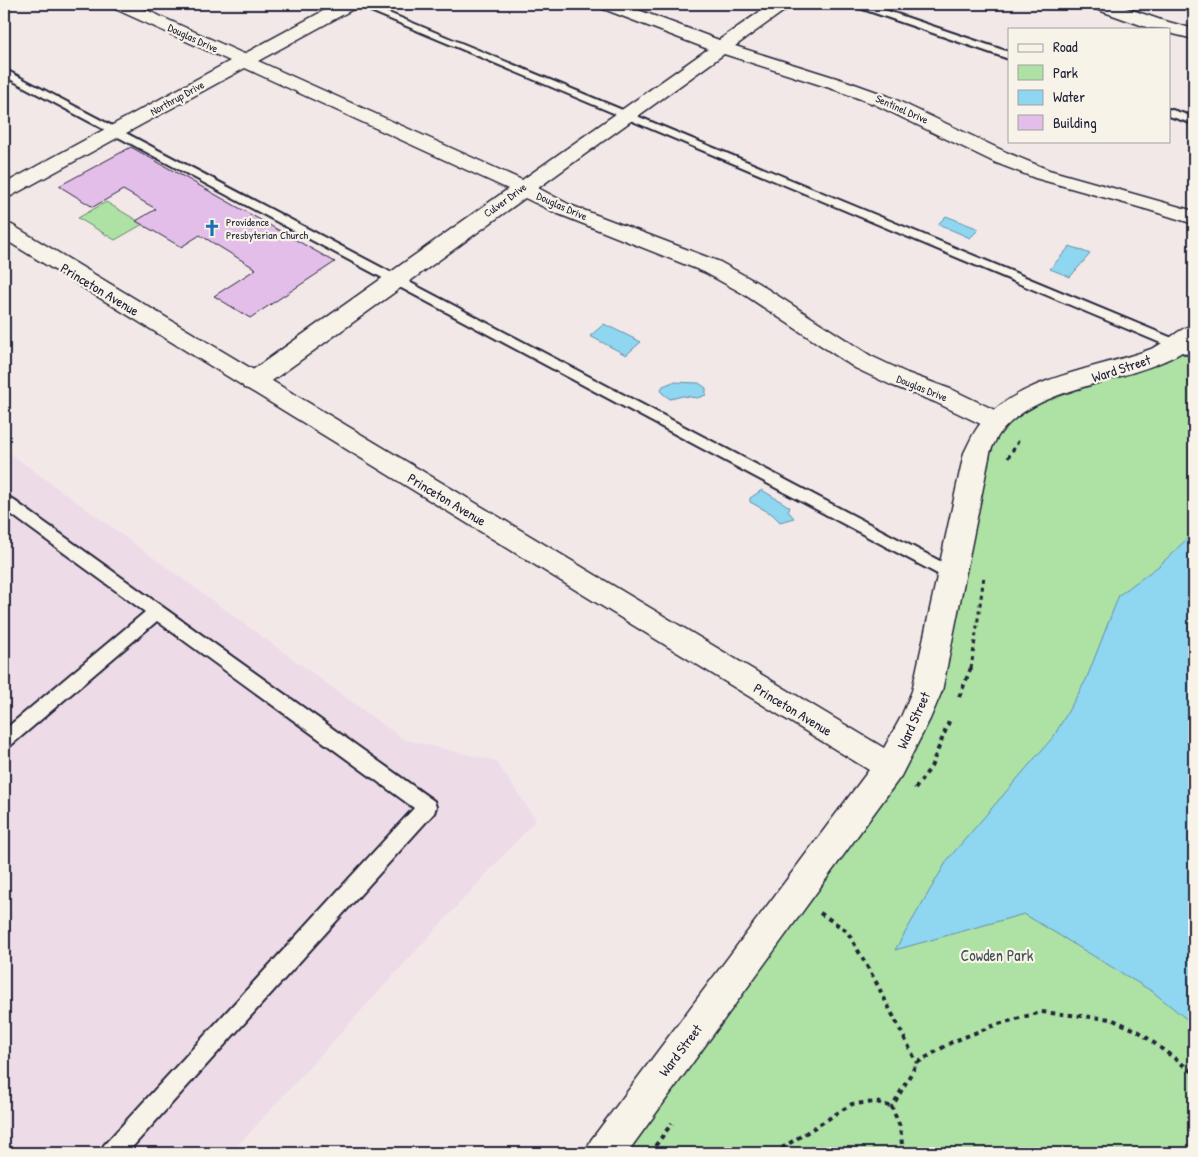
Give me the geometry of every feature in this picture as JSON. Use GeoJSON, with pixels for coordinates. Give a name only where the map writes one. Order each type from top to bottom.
{"type":"FeatureCollection","features":[{"type":"Feature","properties":{"kind":"street","name":"Douglas Drive"},"geometry":{"type":"LineString","coordinates":[[119,4],[522,188],[563,209],[712,267],[750,288],[864,362],[996,420]]}},
{"type":"Feature","properties":{"kind":"street","name":"Northrup Drive"},"geometry":{"type":"LineString","coordinates":[[4,192],[350,4]]}},
{"type":"Feature","properties":{"kind":"street","name":"Sentinel Drive"},"geometry":{"type":"LineString","coordinates":[[607,4],[722,48],[879,99],[910,111],[991,153],[1042,174],[1091,189],[1138,199],[1194,218]]}},
{"type":"Feature","properties":{"kind":"street","name":"Culver Drive"},"geometry":{"type":"LineString","coordinates":[[254,382],[522,188],[782,4]]}},
{"type":"Feature","properties":{"kind":"street"},"geometry":{"type":"LineString","coordinates":[[1098,4],[1155,24],[1194,34]]}},
{"type":"Feature","properties":{"kind":"street","name":"Princeton Avenue"},"geometry":{"type":"LineString","coordinates":[[4,230],[890,767]]}},
{"type":"Feature","properties":{"kind":"street","name":"Ward Street"},"geometry":{"type":"LineString","coordinates":[[604,1153],[890,767],[918,715],[927,691],[977,453],[980,443],[996,420],[1015,407],[1043,393],[1133,364],[1189,343]]}},
{"type":"Feature","properties":{"kind":"lane"},"geometry":{"type":"LineString","coordinates":[[359,4],[626,115],[1189,343]]}},
{"type":"Feature","properties":{"kind":"lane"},"geometry":{"type":"LineString","coordinates":[[858,4],[1008,56]]}},
{"type":"Feature","properties":{"kind":"lane"},"geometry":{"type":"LineString","coordinates":[[4,72],[951,574]]}},
{"type":"Feature","properties":{"kind":"lane"},"geometry":{"type":"LineString","coordinates":[[1170,112],[1194,121]]}},
{"type":"Feature","properties":{"kind":"lane"},"geometry":{"type":"LineString","coordinates":[[4,501],[427,808],[112,1153]]}},
{"type":"Feature","properties":{"kind":"lane"},"geometry":{"type":"LineString","coordinates":[[4,741],[156,612]]}},
{"type":"Feature","properties":{"kind":"path"},"geometry":{"type":"LineString","coordinates":[[793,898],[847,931],[876,982],[917,1063]]}},
{"type":"Feature","properties":{"kind":"path"},"geometry":{"type":"LineString","coordinates":[[892,1107],[917,1063],[961,1038],[995,1025],[1041,1012],[1110,1019],[1138,1031],[1194,1073]]}},
{"type":"Feature","properties":{"kind":"path"},"geometry":{"type":"LineString","coordinates":[[774,1153],[852,1104],[876,1102],[892,1107]]}},
{"type":"Feature","properties":{"kind":"path"},"geometry":{"type":"LineString","coordinates":[[892,1107],[900,1127],[904,1153]]}},
{"type":"Feature","properties":{"kind":"shaded area"},"geometry":{"type":"Polygon","coordinates":[[[4,449],[403,739],[496,761],[536,820],[231,1153],[4,1153],[4,449]]]}},
{"type":"Feature","properties":{"kind":"green space"},"geometry":{"type":"Polygon","coordinates":[[[106,202],[143,224],[115,240],[78,218],[106,202]]]}},
{"type":"Feature","properties":{"kind":"green space","name":"Cowden Park"},"geometry":{"type":"Polygon","coordinates":[[[1193,339],[1194,1153],[604,1153],[887,772],[961,534],[1002,415],[1193,339]]]}},
{"type":"Feature","properties":{"kind":"water"},"geometry":{"type":"Polygon","coordinates":[[[946,216],[979,229],[970,238],[938,224],[946,216]]]}},
{"type":"Feature","properties":{"kind":"water"},"geometry":{"type":"Polygon","coordinates":[[[1070,246],[1090,254],[1070,277],[1050,269],[1070,246]]]}},
{"type":"Feature","properties":{"kind":"water"},"geometry":{"type":"Polygon","coordinates":[[[604,324],[641,342],[626,355],[590,336],[604,324]]]}},
{"type":"Feature","properties":{"kind":"water"},"geometry":{"type":"Polygon","coordinates":[[[673,382],[699,383],[706,388],[706,395],[697,398],[683,396],[670,399],[662,393],[661,389],[663,386],[673,382]]]}},
{"type":"Feature","properties":{"kind":"water"},"geometry":{"type":"Polygon","coordinates":[[[762,490],[790,507],[788,511],[794,518],[780,522],[772,514],[750,502],[750,498],[762,490]]]}},
{"type":"Feature","properties":{"kind":"water"},"geometry":{"type":"Polygon","coordinates":[[[1194,532],[1194,1025],[1153,992],[1024,914],[895,950],[948,859],[1054,736],[1086,680],[1119,595],[1160,565],[1194,532]]]}},
{"type":"Feature","properties":{"kind":"building","name":"Providence Presbyterian Church"},"geometry":{"type":"Polygon","coordinates":[[[131,147],[335,262],[250,318],[214,296],[256,269],[200,235],[181,247],[136,221],[156,209],[123,190],[93,207],[59,186],[131,147]]]}},
{"type":"Feature","properties":{"kind":"place","name":"Providence Presbyterian Church"},"geometry":{"type":"Point","coordinates":[212,228]}}]}
